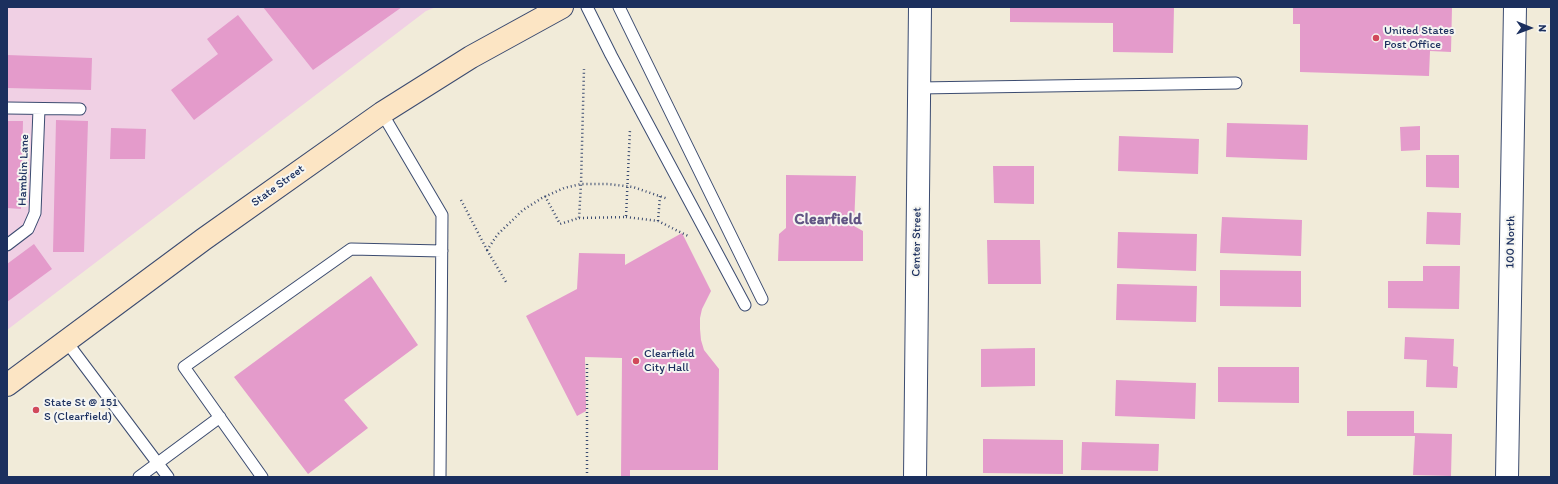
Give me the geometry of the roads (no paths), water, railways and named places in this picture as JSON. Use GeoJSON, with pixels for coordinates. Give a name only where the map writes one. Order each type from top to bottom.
{"type":"FeatureCollection","features":[{"type":"Feature","properties":{"kind":"main road","name":"State Street"},"geometry":{"type":"LineString","coordinates":[[7,384],[204,239],[382,113],[471,57],[562,7]]}},
{"type":"Feature","properties":{"kind":"street","name":"Center Street"},"geometry":{"type":"LineString","coordinates":[[915,477],[920,7]]}},
{"type":"Feature","properties":{"kind":"street","name":"100 North"},"geometry":{"type":"LineString","coordinates":[[1507,477],[1515,7]]}},
{"type":"Feature","properties":{"kind":"lane"},"geometry":{"type":"LineString","coordinates":[[587,7],[611,55],[745,305]]}},
{"type":"Feature","properties":{"kind":"lane"},"geometry":{"type":"LineString","coordinates":[[619,7],[762,299]]}},
{"type":"Feature","properties":{"kind":"lane"},"geometry":{"type":"LineString","coordinates":[[919,88],[1236,83]]}},
{"type":"Feature","properties":{"kind":"lane"},"geometry":{"type":"LineString","coordinates":[[7,108],[80,109]]}},
{"type":"Feature","properties":{"kind":"lane","name":"Hamblin Lane"},"geometry":{"type":"LineString","coordinates":[[7,245],[28,230],[35,213],[39,108]]}},
{"type":"Feature","properties":{"kind":"lane"},"geometry":{"type":"LineString","coordinates":[[382,113],[442,215],[440,477]]}},
{"type":"Feature","properties":{"kind":"lane"},"geometry":{"type":"LineString","coordinates":[[262,477],[184,367],[351,249],[442,251]]}},
{"type":"Feature","properties":{"kind":"lane"},"geometry":{"type":"LineString","coordinates":[[66,341],[168,477]]}},
{"type":"Feature","properties":{"kind":"lane"},"geometry":{"type":"LineString","coordinates":[[139,477],[220,417]]}},
{"type":"Feature","properties":{"kind":"place","name":"United States Post Office"},"geometry":{"type":"Point","coordinates":[1376,38]}},
{"type":"Feature","properties":{"kind":"place","name":"Clearfield City Hall"},"geometry":{"type":"Point","coordinates":[636,361]}},
{"type":"Feature","properties":{"kind":"place","name":"State St @ 151 S (Clearfield)"},"geometry":{"type":"Point","coordinates":[36,410]}},
{"type":"Feature","properties":{"kind":"district","name":"Clearfield"},"geometry":{"type":"Point","coordinates":[828,220]}}]}
